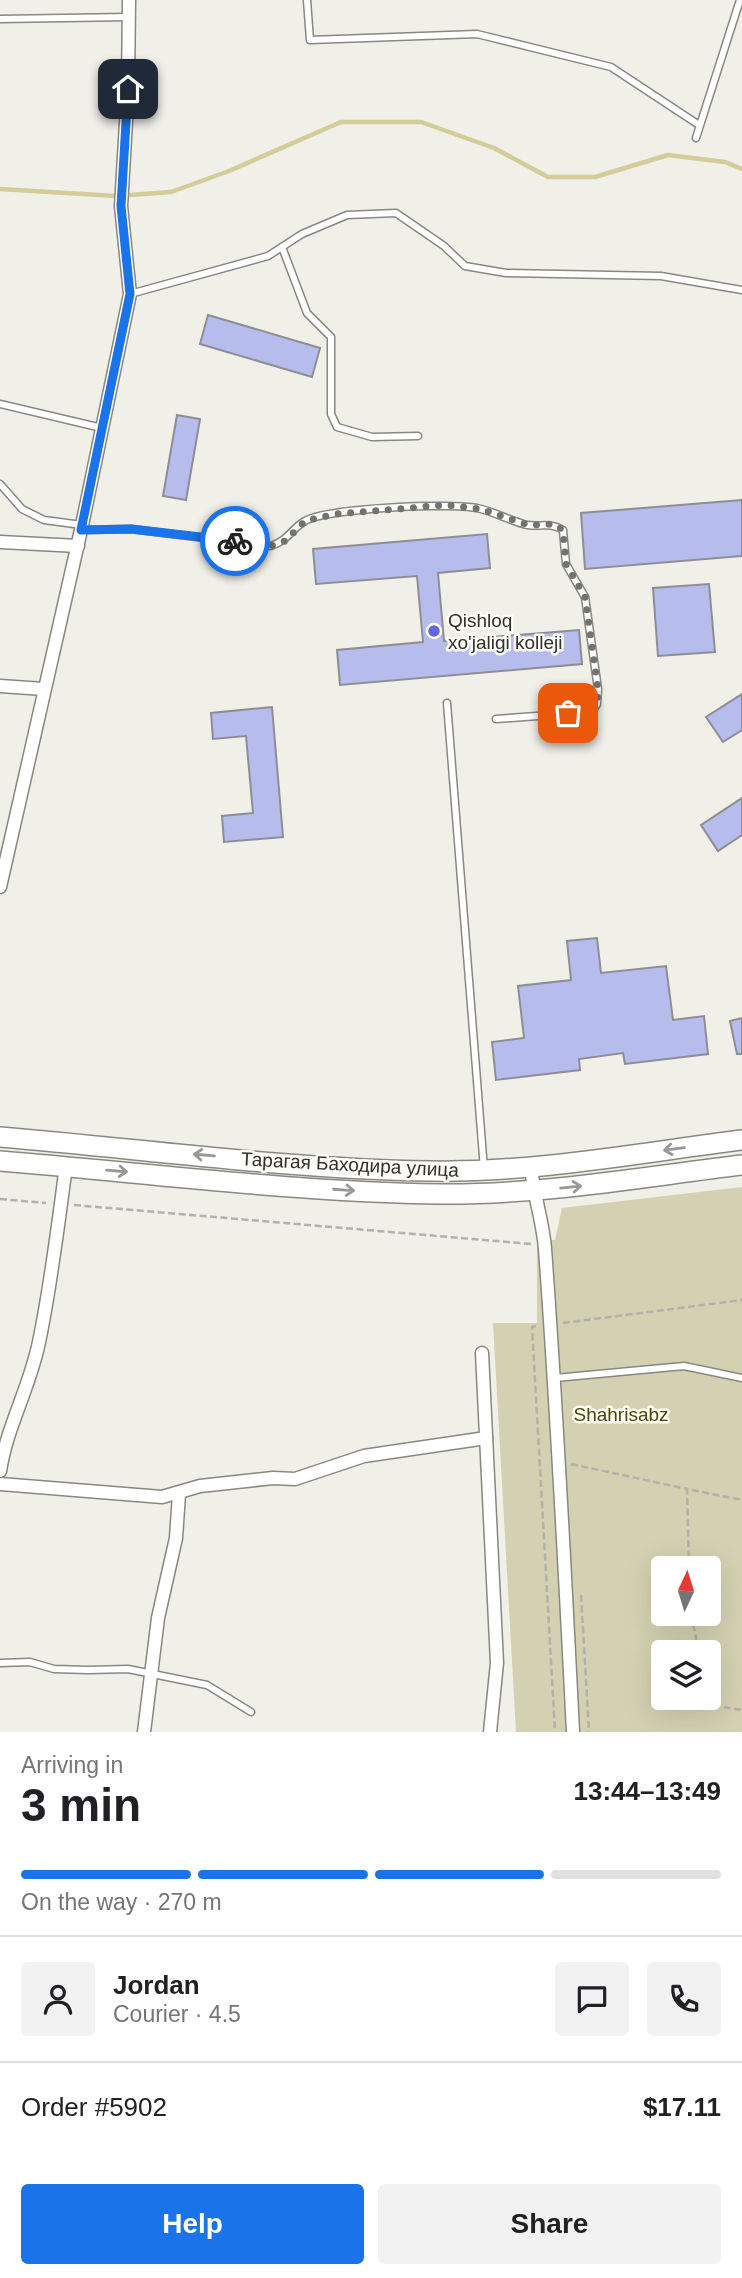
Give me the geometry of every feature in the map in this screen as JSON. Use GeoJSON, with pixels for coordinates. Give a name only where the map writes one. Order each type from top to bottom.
{"type":"FeatureCollection","features":[{"type":"Feature","properties":{"kind":"main road","name":"Тарагая Баходира улица"},"geometry":{"type":"LineString","coordinates":[[0,1137],[356,1168],[432,1171],[531,1166],[742,1140]]}},
{"type":"Feature","properties":{"kind":"main road","name":"Тарагая Баходира улица"},"geometry":{"type":"LineString","coordinates":[[0,1161],[351,1190],[441,1194],[533,1191],[742,1165]]}},
{"type":"Feature","properties":{"kind":"street"},"geometry":{"type":"LineString","coordinates":[[0,887],[82,528],[130,294],[121,206],[129,0]]}},
{"type":"Feature","properties":{"kind":"street"},"geometry":{"type":"LineString","coordinates":[[0,542],[78,546]]}},
{"type":"Feature","properties":{"kind":"street"},"geometry":{"type":"LineString","coordinates":[[0,686],[44,689]]}},
{"type":"Feature","properties":{"kind":"street"},"geometry":{"type":"LineString","coordinates":[[531,1166],[533,1191],[545,1246],[555,1378],[573,1732]]}},
{"type":"Feature","properties":{"kind":"street"},"geometry":{"type":"LineString","coordinates":[[0,1471],[5,1437],[28,1387],[40,1342],[66,1167]]}},
{"type":"Feature","properties":{"kind":"street"},"geometry":{"type":"LineString","coordinates":[[482,1353],[497,1663],[490,1732]]}},
{"type":"Feature","properties":{"kind":"street"},"geometry":{"type":"LineString","coordinates":[[0,1483],[162,1497],[200,1486],[273,1478],[295,1479],[365,1456],[486,1438]]}},
{"type":"Feature","properties":{"kind":"street"},"geometry":{"type":"LineString","coordinates":[[144,1732],[158,1618],[176,1538],[179,1494]]}},
{"type":"Feature","properties":{"kind":"lane"},"geometry":{"type":"LineString","coordinates":[[307,0],[310,40],[477,34],[611,68],[699,125]]}},
{"type":"Feature","properties":{"kind":"lane"},"geometry":{"type":"LineString","coordinates":[[696,138],[740,0]]}},
{"type":"Feature","properties":{"kind":"lane"},"geometry":{"type":"LineString","coordinates":[[0,19],[129,17]]}},
{"type":"Feature","properties":{"kind":"lane"},"geometry":{"type":"LineString","coordinates":[[130,294],[268,256],[302,234],[347,215],[396,213],[444,246],[465,266],[506,273],[661,276],[742,290]]}},
{"type":"Feature","properties":{"kind":"lane"},"geometry":{"type":"LineString","coordinates":[[282,247],[307,313],[331,337],[331,414],[337,427],[372,437],[418,436]]}},
{"type":"Feature","properties":{"kind":"lane"},"geometry":{"type":"LineString","coordinates":[[0,404],[102,428]]}},
{"type":"Feature","properties":{"kind":"lane"},"geometry":{"type":"LineString","coordinates":[[0,484],[22,509],[44,520],[82,528],[131,529],[271,546],[285,541],[305,521],[335,514],[446,505],[481,509],[529,525],[554,524],[563,530],[566,564],[585,597],[598,689],[597,704],[592,712],[496,719]]}},
{"type":"Feature","properties":{"kind":"lane"},"geometry":{"type":"LineString","coordinates":[[447,703],[484,1169]]}},
{"type":"Feature","properties":{"kind":"lane"},"geometry":{"type":"LineString","coordinates":[[555,1378],[684,1366],[742,1378]]}},
{"type":"Feature","properties":{"kind":"lane"},"geometry":{"type":"LineString","coordinates":[[0,1663],[30,1662],[54,1669],[128,1668],[150,1675],[207,1685],[251,1712]]}},
{"type":"Feature","properties":{"kind":"path"},"geometry":{"type":"LineString","coordinates":[[0,1199],[545,1246]]}},
{"type":"Feature","properties":{"kind":"path"},"geometry":{"type":"LineString","coordinates":[[555,1732],[532,1327],[742,1300]]}},
{"type":"Feature","properties":{"kind":"path"},"geometry":{"type":"LineString","coordinates":[[560,1462],[742,1500]]}},
{"type":"Feature","properties":{"kind":"path"},"geometry":{"type":"LineString","coordinates":[[687,1489],[689,1556]]}},
{"type":"Feature","properties":{"kind":"path"},"geometry":{"type":"LineString","coordinates":[[721,1707],[742,1710]]}},
{"type":"Feature","properties":{"kind":"green space","name":"Shahrisabz"},"geometry":{"type":"Polygon","coordinates":[[[742,1187],[742,1732],[516,1732],[493,1323],[537,1323],[537,1240],[555,1240],[562,1208],[742,1187]]]}},
{"type":"Feature","properties":{"kind":"building"},"geometry":{"type":"Polygon","coordinates":[[[208,315],[320,348],[312,377],[200,344],[208,315]]]}},
{"type":"Feature","properties":{"kind":"building"},"geometry":{"type":"Polygon","coordinates":[[[177,415],[200,419],[186,500],[163,496],[177,415]]]}},
{"type":"Feature","properties":{"kind":"building"},"geometry":{"type":"Polygon","coordinates":[[[742,500],[742,556],[585,569],[581,513],[742,500]]]}},
{"type":"Feature","properties":{"kind":"building"},"geometry":{"type":"Polygon","coordinates":[[[487,534],[490,568],[438,573],[444,641],[579,630],[582,664],[340,685],[337,650],[423,642],[417,576],[316,584],[313,549],[487,534]]]}},
{"type":"Feature","properties":{"kind":"building"},"geometry":{"type":"Polygon","coordinates":[[[709,584],[715,652],[658,656],[653,588],[709,584]]]}},
{"type":"Feature","properties":{"kind":"building"},"geometry":{"type":"Polygon","coordinates":[[[742,694],[742,730],[723,742],[706,717],[742,694]]]}},
{"type":"Feature","properties":{"kind":"building"},"geometry":{"type":"Polygon","coordinates":[[[272,707],[283,837],[224,842],[222,816],[253,813],[246,736],[213,739],[211,713],[272,707]]]}},
{"type":"Feature","properties":{"kind":"building"},"geometry":{"type":"Polygon","coordinates":[[[742,798],[742,835],[718,851],[701,825],[742,798]]]}},
{"type":"Feature","properties":{"kind":"building"},"geometry":{"type":"Polygon","coordinates":[[[597,938],[601,973],[666,966],[673,1020],[704,1016],[708,1054],[625,1064],[623,1053],[579,1059],[580,1070],[496,1080],[492,1042],[524,1038],[518,986],[571,980],[567,941],[597,938]]]}},
{"type":"Feature","properties":{"kind":"building"},"geometry":{"type":"Polygon","coordinates":[[[742,1018],[742,1054],[737,1054],[730,1021],[742,1018]]]}},
{"type":"Feature","properties":{"kind":"waterway"},"geometry":{"type":"LineString","coordinates":[[0,189],[116,196],[171,192],[229,171],[341,122],[421,122],[494,148],[548,177],[595,177],[668,155],[725,162],[742,169]]}},
{"type":"Feature","properties":{"kind":"way so far"},"geometry":{"type":"LineString","coordinates":[[235,541],[271,546],[285,541],[305,521],[335,514],[446,505],[481,509],[529,525],[554,524],[563,530],[566,564],[585,597],[598,689],[597,704],[592,712],[568,713]]}},
{"type":"Feature","properties":{"kind":"place","name":"Qishloq xo'jaligi kolleji"},"geometry":{"type":"Point","coordinates":[434,631]}},
{"type":"Feature","properties":{"kind":"route"},"geometry":{"type":"LineString","coordinates":[[128,89],[121,206],[130,294],[81,530],[131,529],[235,541]]}}]}
